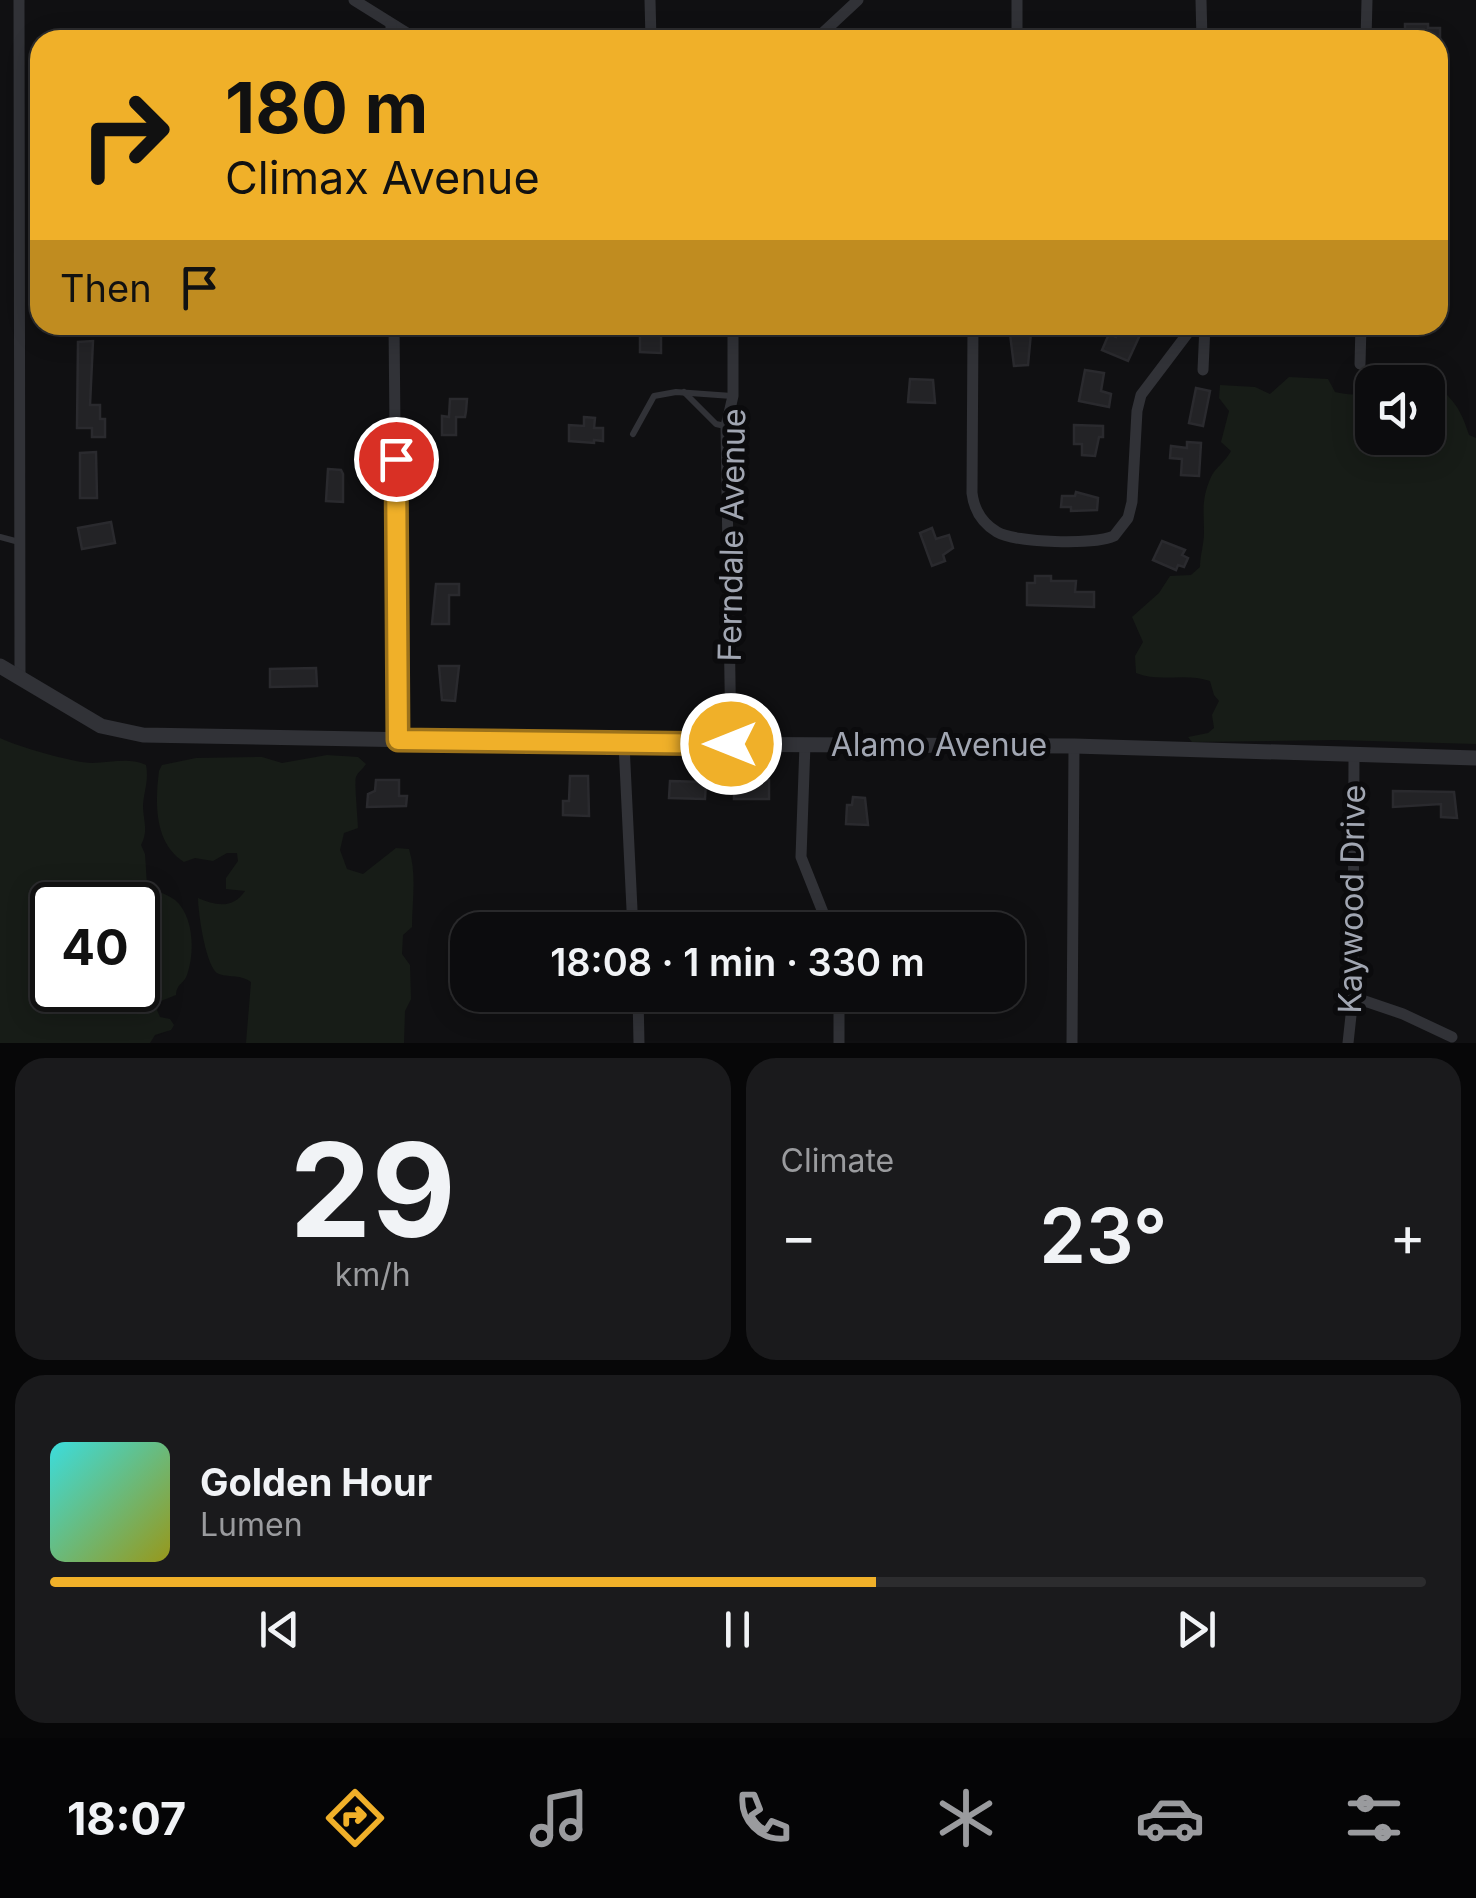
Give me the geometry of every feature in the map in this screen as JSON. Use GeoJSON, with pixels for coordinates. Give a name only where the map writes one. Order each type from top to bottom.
{"type":"FeatureCollection","features":[{"type":"Feature","properties":{"kind":"street"},"geometry":{"type":"LineString","coordinates":[[19,0],[20,678]]}},
{"type":"Feature","properties":{"kind":"street"},"geometry":{"type":"LineString","coordinates":[[354,0],[401,30]]}},
{"type":"Feature","properties":{"kind":"street"},"geometry":{"type":"LineString","coordinates":[[650,0],[651,30]]}},
{"type":"Feature","properties":{"kind":"street"},"geometry":{"type":"LineString","coordinates":[[840,0],[840,16]]}},
{"type":"Feature","properties":{"kind":"street"},"geometry":{"type":"LineString","coordinates":[[828,30],[858,0]]}},
{"type":"Feature","properties":{"kind":"street"},"geometry":{"type":"LineString","coordinates":[[1016,30],[1018,0]]}},
{"type":"Feature","properties":{"kind":"street"},"geometry":{"type":"LineString","coordinates":[[1202,0],[1202,30]]}},
{"type":"Feature","properties":{"kind":"street"},"geometry":{"type":"LineString","coordinates":[[1366,30],[1367,0]]}},
{"type":"Feature","properties":{"kind":"street"},"geometry":{"type":"LineString","coordinates":[[391,24],[391,30]]}},
{"type":"Feature","properties":{"kind":"street"},"geometry":{"type":"LineString","coordinates":[[394,335],[398,740]]}},
{"type":"Feature","properties":{"kind":"street","name":"Ferndale Avenue"},"geometry":{"type":"LineString","coordinates":[[731,744],[726,426],[734,396],[733,335]]}},
{"type":"Feature","properties":{"kind":"street"},"geometry":{"type":"LineString","coordinates":[[973,335],[973,503],[984,523],[999,533],[1021,538],[1104,540],[1122,529],[1132,502],[1140,395],[1186,335]]}},
{"type":"Feature","properties":{"kind":"street"},"geometry":{"type":"LineString","coordinates":[[1203,370],[1205,335]]}},
{"type":"Feature","properties":{"kind":"street"},"geometry":{"type":"LineString","coordinates":[[1360,364],[1361,335]]}},
{"type":"Feature","properties":{"kind":"street","name":"Alamo Avenue"},"geometry":{"type":"LineString","coordinates":[[0,666],[101,726],[120,733],[624,744],[1074,746],[1476,758]]}},
{"type":"Feature","properties":{"kind":"street"},"geometry":{"type":"LineString","coordinates":[[624,744],[631,912]]}},
{"type":"Feature","properties":{"kind":"street"},"geometry":{"type":"LineString","coordinates":[[806,744],[801,857],[823,912]]}},
{"type":"Feature","properties":{"kind":"street"},"geometry":{"type":"LineString","coordinates":[[1072,1043],[1074,746]]}},
{"type":"Feature","properties":{"kind":"street","name":"Kaywood Drive"},"geometry":{"type":"LineString","coordinates":[[1348,1043],[1353,997],[1354,756]]}},
{"type":"Feature","properties":{"kind":"street"},"geometry":{"type":"LineString","coordinates":[[1353,997],[1452,1036]]}},
{"type":"Feature","properties":{"kind":"street"},"geometry":{"type":"LineString","coordinates":[[638,1012],[639,1043]]}},
{"type":"Feature","properties":{"kind":"street"},"geometry":{"type":"LineString","coordinates":[[839,1012],[839,1043]]}},
{"type":"Feature","properties":{"kind":"lane"},"geometry":{"type":"LineString","coordinates":[[633,434],[654,396],[684,392],[734,396]]}},
{"type":"Feature","properties":{"kind":"lane"},"geometry":{"type":"LineString","coordinates":[[684,392],[716,424],[726,426]]}},
{"type":"Feature","properties":{"kind":"lane"},"geometry":{"type":"LineString","coordinates":[[0,538],[20,543]]}},
{"type":"Feature","properties":{"kind":"shaded area"},"geometry":{"type":"Polygon","coordinates":[[[1289,377],[1328,379],[1335,392],[1355,394],[1355,455],[1445,455],[1445,393],[1455,404],[1469,435],[1476,438],[1476,744],[1336,740],[1192,742],[1188,737],[1214,728],[1212,715],[1219,701],[1210,681],[1136,673],[1135,656],[1143,642],[1132,617],[1159,593],[1170,576],[1191,575],[1200,567],[1206,492],[1213,474],[1231,451],[1221,442],[1229,411],[1219,398],[1220,385],[1255,387],[1270,394],[1289,377]]]}},
{"type":"Feature","properties":{"kind":"shaded area"},"geometry":{"type":"Polygon","coordinates":[[[0,738],[73,760],[146,765],[145,830],[141,845],[147,882],[30,882],[30,1012],[158,1012],[174,1025],[171,1030],[155,1035],[150,1043],[0,1043],[0,738]]]}},
{"type":"Feature","properties":{"kind":"shaded area"},"geometry":{"type":"Polygon","coordinates":[[[327,755],[358,757],[366,764],[356,780],[358,828],[344,833],[340,850],[347,869],[363,874],[396,848],[409,849],[412,927],[403,935],[402,954],[410,965],[411,999],[405,1011],[404,1043],[246,1043],[251,982],[214,970],[204,940],[198,898],[224,904],[240,897],[245,891],[226,889],[226,878],[238,861],[237,853],[227,853],[213,861],[195,858],[184,862],[174,854],[159,821],[159,771],[162,765],[196,758],[262,757],[282,763],[327,755]]]}},
{"type":"Feature","properties":{"kind":"shaded area"},"geometry":{"type":"Polygon","coordinates":[[[160,892],[181,907],[191,935],[187,975],[176,995],[161,1001],[160,892]]]}},
{"type":"Feature","properties":{"kind":"building"},"geometry":{"type":"Polygon","coordinates":[[[1405,24],[1440,28],[1440,30],[1405,30],[1405,24]]]}},
{"type":"Feature","properties":{"kind":"building"},"geometry":{"type":"Polygon","coordinates":[[[640,335],[661,335],[661,353],[640,352],[640,335]]]}},
{"type":"Feature","properties":{"kind":"building"},"geometry":{"type":"Polygon","coordinates":[[[1010,335],[1031,335],[1028,365],[1014,366],[1010,335]]]}},
{"type":"Feature","properties":{"kind":"building"},"geometry":{"type":"Polygon","coordinates":[[[1109,335],[1139,337],[1128,361],[1102,350],[1109,335]]]}},
{"type":"Feature","properties":{"kind":"building"},"geometry":{"type":"Polygon","coordinates":[[[93,341],[90,405],[100,405],[105,437],[92,437],[92,428],[77,428],[78,342],[93,341]]]}},
{"type":"Feature","properties":{"kind":"building"},"geometry":{"type":"Polygon","coordinates":[[[1085,370],[1104,373],[1101,391],[1111,394],[1109,407],[1079,401],[1085,370]]]}},
{"type":"Feature","properties":{"kind":"building"},"geometry":{"type":"Polygon","coordinates":[[[910,379],[933,380],[935,403],[908,402],[910,379]]]}},
{"type":"Feature","properties":{"kind":"building"},"geometry":{"type":"Polygon","coordinates":[[[1196,388],[1210,391],[1203,426],[1189,423],[1196,388]]]}},
{"type":"Feature","properties":{"kind":"building"},"geometry":{"type":"Polygon","coordinates":[[[450,399],[467,399],[465,417],[456,417],[456,435],[442,435],[442,416],[449,417],[450,399]]]}},
{"type":"Feature","properties":{"kind":"building"},"geometry":{"type":"Polygon","coordinates":[[[584,417],[595,418],[594,428],[603,428],[603,441],[569,441],[569,425],[584,426],[584,417]]]}},
{"type":"Feature","properties":{"kind":"building"},"geometry":{"type":"Polygon","coordinates":[[[1074,425],[1103,426],[1095,456],[1082,455],[1082,444],[1074,444],[1074,425]]]}},
{"type":"Feature","properties":{"kind":"building"},"geometry":{"type":"Polygon","coordinates":[[[1187,442],[1201,443],[1199,476],[1181,475],[1182,459],[1170,458],[1171,446],[1187,448],[1187,442]]]}},
{"type":"Feature","properties":{"kind":"building"},"geometry":{"type":"Polygon","coordinates":[[[96,452],[97,498],[80,498],[80,453],[96,452]]]}},
{"type":"Feature","properties":{"kind":"building"},"geometry":{"type":"Polygon","coordinates":[[[328,469],[341,470],[343,474],[343,502],[326,501],[328,469]]]}},
{"type":"Feature","properties":{"kind":"building"},"geometry":{"type":"Polygon","coordinates":[[[1076,492],[1098,498],[1097,510],[1071,511],[1071,507],[1061,507],[1062,496],[1075,496],[1076,492]]]}},
{"type":"Feature","properties":{"kind":"building"},"geometry":{"type":"Polygon","coordinates":[[[111,522],[115,543],[82,549],[78,528],[111,522]]]}},
{"type":"Feature","properties":{"kind":"building"},"geometry":{"type":"Polygon","coordinates":[[[932,528],[936,539],[949,535],[953,548],[943,555],[945,561],[932,566],[920,533],[932,528]]]}},
{"type":"Feature","properties":{"kind":"building"},"geometry":{"type":"Polygon","coordinates":[[[1162,541],[1185,550],[1182,555],[1188,558],[1184,567],[1178,565],[1176,570],[1153,560],[1162,541]]]}},
{"type":"Feature","properties":{"kind":"building"},"geometry":{"type":"Polygon","coordinates":[[[1035,576],[1051,576],[1051,581],[1076,581],[1075,592],[1094,592],[1094,607],[1027,605],[1027,583],[1035,583],[1035,576]]]}},
{"type":"Feature","properties":{"kind":"building"},"geometry":{"type":"Polygon","coordinates":[[[436,584],[459,584],[459,595],[449,595],[449,624],[432,624],[436,584]]]}},
{"type":"Feature","properties":{"kind":"building"},"geometry":{"type":"Polygon","coordinates":[[[439,666],[459,666],[455,701],[442,700],[439,666]]]}},
{"type":"Feature","properties":{"kind":"building"},"geometry":{"type":"Polygon","coordinates":[[[316,668],[317,686],[270,687],[270,669],[316,668]]]}},
{"type":"Feature","properties":{"kind":"building"},"geometry":{"type":"Polygon","coordinates":[[[570,776],[588,776],[589,816],[563,815],[563,801],[569,801],[570,776]]]}},
{"type":"Feature","properties":{"kind":"building"},"geometry":{"type":"Polygon","coordinates":[[[376,780],[399,780],[399,796],[407,796],[406,806],[367,807],[368,794],[375,791],[376,780]]]}},
{"type":"Feature","properties":{"kind":"building"},"geometry":{"type":"Polygon","coordinates":[[[769,780],[769,799],[734,799],[734,781],[769,780]]]}},
{"type":"Feature","properties":{"kind":"building"},"geometry":{"type":"Polygon","coordinates":[[[670,781],[706,782],[705,799],[669,798],[670,781]]]}},
{"type":"Feature","properties":{"kind":"building"},"geometry":{"type":"Polygon","coordinates":[[[1393,791],[1454,792],[1457,818],[1441,817],[1441,804],[1393,807],[1393,791]]]}},
{"type":"Feature","properties":{"kind":"building"},"geometry":{"type":"Polygon","coordinates":[[[853,797],[865,798],[868,825],[846,824],[847,805],[852,805],[853,797]]]}},
{"type":"Feature","properties":{"kind":"route"},"geometry":{"type":"LineString","coordinates":[[396,459],[398,740],[731,744]]}}]}
